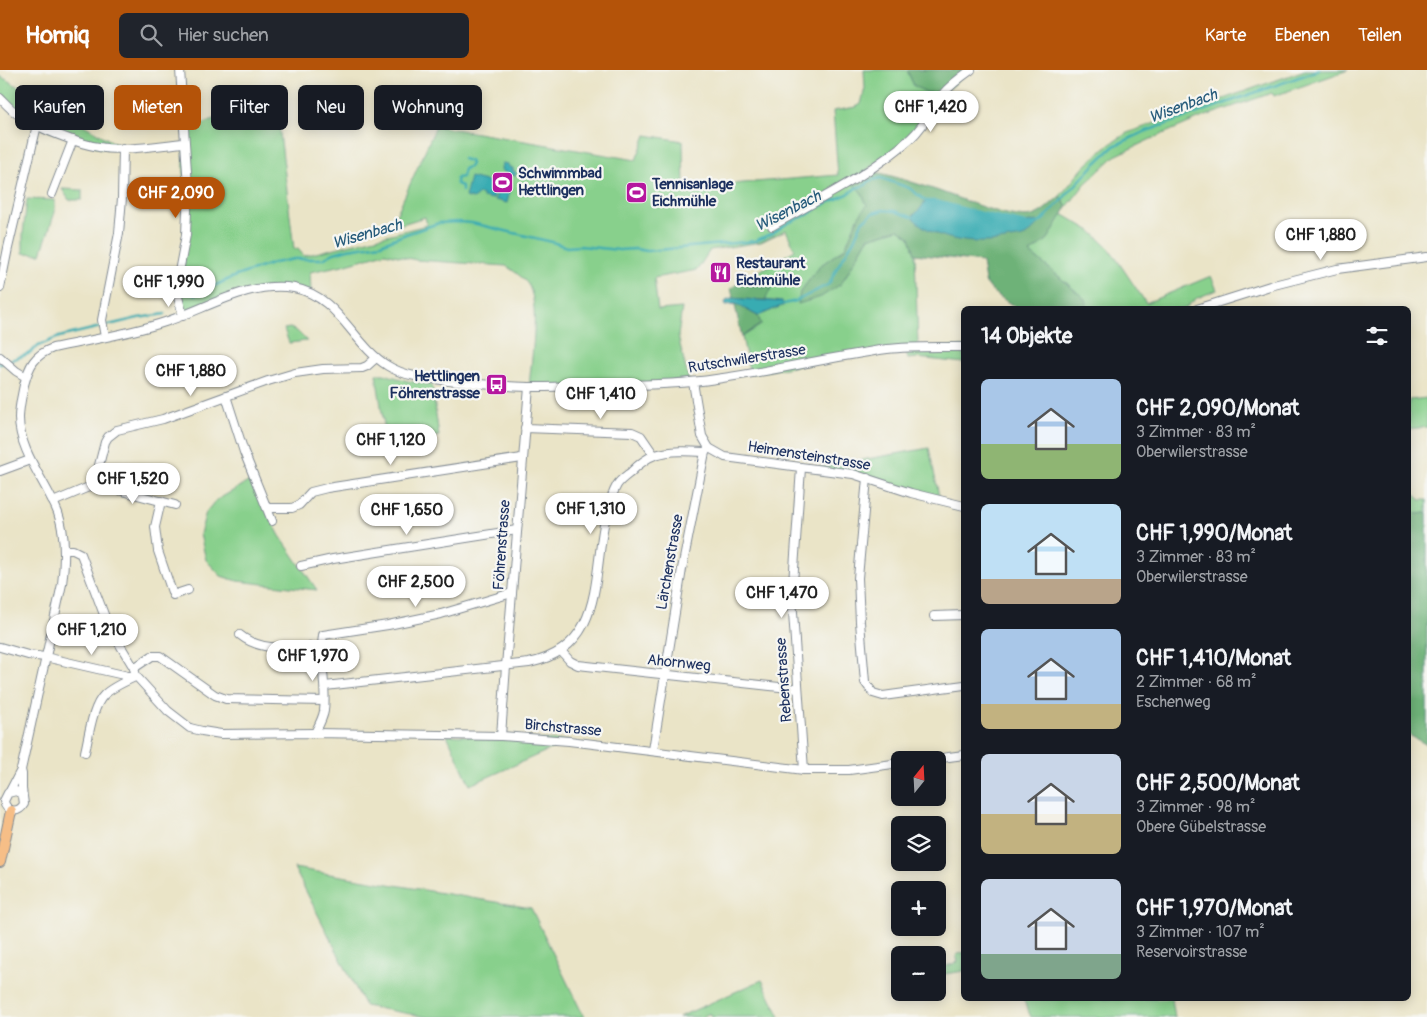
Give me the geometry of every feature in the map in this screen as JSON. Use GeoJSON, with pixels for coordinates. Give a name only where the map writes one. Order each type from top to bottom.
{"type":"FeatureCollection","features":[{"type":"Feature","properties":{"kind":"main road"},"geometry":{"type":"LineString","coordinates":[[0,862],[11,811]]}},
{"type":"Feature","properties":{"kind":"street"},"geometry":{"type":"LineString","coordinates":[[180,70],[188,186],[188,220],[177,282],[177,293],[183,316]]}},
{"type":"Feature","properties":{"kind":"street"},"geometry":{"type":"LineString","coordinates":[[772,226],[869,170],[910,138],[925,122],[943,94],[958,79],[971,70]]}},
{"type":"Feature","properties":{"kind":"street"},"geometry":{"type":"LineString","coordinates":[[0,98],[15,112]]}},
{"type":"Feature","properties":{"kind":"street"},"geometry":{"type":"LineString","coordinates":[[0,288],[36,130]]}},
{"type":"Feature","properties":{"kind":"street"},"geometry":{"type":"LineString","coordinates":[[49,130],[100,148],[184,143]]}},
{"type":"Feature","properties":{"kind":"street"},"geometry":{"type":"LineString","coordinates":[[52,194],[73,140]]}},
{"type":"Feature","properties":{"kind":"street"},"geometry":{"type":"LineString","coordinates":[[104,334],[102,322],[119,233],[123,148]]}},
{"type":"Feature","properties":{"kind":"street"},"geometry":{"type":"LineString","coordinates":[[1207,306],[1278,284],[1338,269],[1427,257]]}},
{"type":"Feature","properties":{"kind":"street","name":"Rutschwilerstrasse"},"geometry":{"type":"LineString","coordinates":[[26,377],[32,362],[43,352],[53,348],[104,334],[163,323],[255,289],[282,286],[297,288],[322,299],[332,307],[376,358],[398,372],[413,376],[467,383],[529,386],[693,382],[750,374],[888,349],[961,346]]}},
{"type":"Feature","properties":{"kind":"street"},"geometry":{"type":"LineString","coordinates":[[96,484],[105,442],[117,430],[164,419],[268,380],[295,373],[323,369],[362,368],[376,358]]}},
{"type":"Feature","properties":{"kind":"street"},"geometry":{"type":"LineString","coordinates":[[2,360],[26,377],[19,419],[22,437],[30,460],[58,513],[63,533],[64,550],[62,584],[21,770],[10,791],[2,797],[4,804],[11,811],[17,811],[22,807],[24,801],[21,770]]}},
{"type":"Feature","properties":{"kind":"street"},"geometry":{"type":"LineString","coordinates":[[693,382],[702,436],[707,450]]}},
{"type":"Feature","properties":{"kind":"street","name":"Föhrenstrasse"},"geometry":{"type":"LineString","coordinates":[[501,736],[529,386]]}},
{"type":"Feature","properties":{"kind":"street"},"geometry":{"type":"LineString","coordinates":[[226,396],[244,452],[272,521]]}},
{"type":"Feature","properties":{"kind":"street"},"geometry":{"type":"LineString","coordinates":[[325,686],[539,661],[562,651],[582,629],[593,602],[608,508],[618,484],[638,465],[654,455],[641,436],[632,432],[525,428]]}},
{"type":"Feature","properties":{"kind":"street","name":"Heimensteinstrasse"},"geometry":{"type":"LineString","coordinates":[[654,455],[681,450],[707,450],[725,457],[853,474],[911,493],[961,505]]}},
{"type":"Feature","properties":{"kind":"street","name":"Lärchenstrasse"},"geometry":{"type":"LineString","coordinates":[[653,750],[682,569],[707,450]]}},
{"type":"Feature","properties":{"kind":"street"},"geometry":{"type":"LineString","coordinates":[[267,508],[292,508],[299,505],[311,492],[327,488],[522,458]]}},
{"type":"Feature","properties":{"kind":"street"},"geometry":{"type":"LineString","coordinates":[[0,472],[30,460]]}},
{"type":"Feature","properties":{"kind":"street","name":"Rebenstrasse"},"geometry":{"type":"LineString","coordinates":[[801,468],[792,598],[804,770]]}},
{"type":"Feature","properties":{"kind":"street"},"geometry":{"type":"LineString","coordinates":[[868,478],[858,578],[865,682],[873,693],[883,696],[961,685]]}},
{"type":"Feature","properties":{"kind":"street"},"geometry":{"type":"LineString","coordinates":[[53,502],[96,484],[175,505]]}},
{"type":"Feature","properties":{"kind":"street"},"geometry":{"type":"LineString","coordinates":[[161,500],[155,527],[158,551],[173,594],[188,590]]}},
{"type":"Feature","properties":{"kind":"street"},"geometry":{"type":"LineString","coordinates":[[301,566],[333,559],[517,530]]}},
{"type":"Feature","properties":{"kind":"street","name":"Birchstrasse"},"geometry":{"type":"LineString","coordinates":[[64,550],[73,550],[81,554],[108,625],[135,672],[178,720],[190,728],[202,732],[221,734],[314,733],[501,736],[653,750],[804,770],[849,770],[891,764]]}},
{"type":"Feature","properties":{"kind":"street"},"geometry":{"type":"LineString","coordinates":[[314,733],[324,712],[325,686],[321,647],[323,635],[442,614],[512,593]]}},
{"type":"Feature","properties":{"kind":"street"},"geometry":{"type":"LineString","coordinates":[[934,616],[961,615]]}},
{"type":"Feature","properties":{"kind":"street"},"geometry":{"type":"LineString","coordinates":[[240,635],[268,648],[321,647]]}},
{"type":"Feature","properties":{"kind":"street"},"geometry":{"type":"LineString","coordinates":[[0,647],[28,656],[45,657],[128,676],[135,672]]}},
{"type":"Feature","properties":{"kind":"street","name":"Ahornweg"},"geometry":{"type":"LineString","coordinates":[[562,651],[570,661],[578,665],[798,689]]}},
{"type":"Feature","properties":{"kind":"street"},"geometry":{"type":"LineString","coordinates":[[85,752],[96,708],[104,695],[135,672],[152,656],[160,656],[215,695],[226,699],[324,701]]}},
{"type":"Feature","properties":{"kind":"street"},"geometry":{"type":"LineString","coordinates":[[946,757],[961,755]]}},
{"type":"Feature","properties":{"kind":"street"},"geometry":{"type":"LineString","coordinates":[[10,791],[18,791],[22,795]]}},
{"type":"Feature","properties":{"kind":"green space"},"geometry":{"type":"Polygon","coordinates":[[[864,70],[907,70],[914,86],[943,94],[919,130],[851,182],[861,192],[868,205],[859,216],[845,248],[821,265],[800,292],[841,284],[868,238],[899,229],[910,237],[915,254],[918,347],[961,347],[961,363],[917,358],[908,359],[905,348],[750,374],[742,337],[761,325],[758,316],[784,304],[782,302],[765,300],[773,285],[762,288],[741,282],[795,250],[786,230],[761,242],[710,250],[697,270],[654,278],[658,310],[682,308],[678,336],[689,382],[529,387],[534,335],[532,296],[529,286],[524,280],[506,266],[416,260],[385,253],[310,272],[311,293],[268,287],[183,316],[180,306],[180,272],[184,250],[184,132],[201,130],[201,125],[211,120],[211,130],[280,130],[294,249],[298,249],[304,256],[427,225],[425,217],[392,227],[434,130],[460,130],[636,160],[646,135],[683,141],[684,188],[838,175],[833,111],[856,107],[861,104],[865,88],[864,70]]]}},
{"type":"Feature","properties":{"kind":"green space"},"geometry":{"type":"Polygon","coordinates":[[[907,70],[971,70],[943,94],[928,93],[914,86],[907,70]]]}},
{"type":"Feature","properties":{"kind":"green space"},"geometry":{"type":"Polygon","coordinates":[[[1305,70],[1348,70],[1274,96],[1272,93],[1203,117],[1151,139],[1115,156],[1085,184],[1067,207],[1060,196],[1084,167],[1104,148],[1127,133],[1305,70]]]}},
{"type":"Feature","properties":{"kind":"green space"},"geometry":{"type":"Polygon","coordinates":[[[0,76],[15,85],[15,108],[0,98],[0,76]]]}},
{"type":"Feature","properties":{"kind":"green space"},"geometry":{"type":"Polygon","coordinates":[[[49,130],[92,130],[123,148],[100,148],[49,130]]]}},
{"type":"Feature","properties":{"kind":"green space"},"geometry":{"type":"Polygon","coordinates":[[[869,170],[913,182],[999,212],[1023,217],[1036,215],[1060,196],[1067,207],[1048,239],[1030,253],[1086,300],[1087,306],[1014,306],[993,292],[985,282],[982,262],[915,254],[910,237],[899,229],[868,238],[841,284],[821,297],[798,304],[800,292],[821,265],[845,248],[859,216],[867,205],[861,192],[850,181],[869,170]]]}},
{"type":"Feature","properties":{"kind":"green space"},"geometry":{"type":"Polygon","coordinates":[[[62,189],[82,190],[82,200],[69,200],[62,189]]]}},
{"type":"Feature","properties":{"kind":"green space"},"geometry":{"type":"Polygon","coordinates":[[[27,199],[55,200],[55,212],[41,254],[23,253],[27,199]]]}},
{"type":"Feature","properties":{"kind":"green space"},"geometry":{"type":"Polygon","coordinates":[[[1062,214],[1091,231],[1109,248],[1146,303],[1211,276],[1217,290],[1197,298],[1188,306],[1087,306],[1086,300],[1030,253],[1048,239],[1062,214]]]}},
{"type":"Feature","properties":{"kind":"green space"},"geometry":{"type":"Polygon","coordinates":[[[741,282],[762,288],[773,284],[765,300],[736,299],[748,311],[758,316],[761,324],[742,337],[731,288],[741,282]]]}},
{"type":"Feature","properties":{"kind":"green space"},"geometry":{"type":"Polygon","coordinates":[[[290,328],[297,331],[307,341],[289,343],[284,329],[290,328]]]}},
{"type":"Feature","properties":{"kind":"green space"},"geometry":{"type":"Polygon","coordinates":[[[376,374],[384,374],[432,385],[439,436],[387,444],[376,374]]]}},
{"type":"Feature","properties":{"kind":"green space"},"geometry":{"type":"Polygon","coordinates":[[[1427,398],[1427,427],[1411,429],[1411,400],[1427,398]]]}},
{"type":"Feature","properties":{"kind":"green space"},"geometry":{"type":"Polygon","coordinates":[[[929,448],[940,501],[867,478],[811,469],[929,448]]]}},
{"type":"Feature","properties":{"kind":"green space"},"geometry":{"type":"Polygon","coordinates":[[[255,478],[280,536],[317,590],[237,581],[221,576],[206,560],[200,534],[206,512],[215,501],[255,478]]]}},
{"type":"Feature","properties":{"kind":"green space"},"geometry":{"type":"Polygon","coordinates":[[[1411,492],[1421,500],[1427,500],[1427,513],[1417,514],[1411,508],[1411,492]]]}},
{"type":"Feature","properties":{"kind":"green space"},"geometry":{"type":"Polygon","coordinates":[[[1411,508],[1417,514],[1427,513],[1427,745],[1411,736],[1411,508]]]}},
{"type":"Feature","properties":{"kind":"green space"},"geometry":{"type":"Polygon","coordinates":[[[447,735],[569,741],[470,785],[447,735]]]}},
{"type":"Feature","properties":{"kind":"green space"},"geometry":{"type":"Polygon","coordinates":[[[294,868],[531,908],[584,1017],[427,1017],[365,1006],[294,868]]]}},
{"type":"Feature","properties":{"kind":"green space"},"geometry":{"type":"Polygon","coordinates":[[[961,953],[961,971],[946,974],[946,966],[958,962],[956,955],[961,953]]]}},
{"type":"Feature","properties":{"kind":"green space"},"geometry":{"type":"Polygon","coordinates":[[[762,980],[780,1017],[712,1017],[710,1013],[702,1017],[679,1017],[762,980]]]}},
{"type":"Feature","properties":{"kind":"green space"},"geometry":{"type":"Polygon","coordinates":[[[1024,1001],[1172,1001],[1175,1017],[1031,1017],[1024,1001]]]}},
{"type":"Feature","properties":{"kind":"water"},"geometry":{"type":"Polygon","coordinates":[[[502,163],[508,164],[509,167],[513,168],[513,171],[516,172],[515,176],[502,171],[502,163]]]}},
{"type":"Feature","properties":{"kind":"water"},"geometry":{"type":"Polygon","coordinates":[[[470,177],[497,184],[493,199],[482,197],[483,195],[479,194],[473,199],[465,197],[470,177]]]}},
{"type":"Feature","properties":{"kind":"water"},"geometry":{"type":"Polygon","coordinates":[[[499,184],[511,187],[507,203],[495,200],[499,184]]]}},
{"type":"Feature","properties":{"kind":"water"},"geometry":{"type":"Polygon","coordinates":[[[926,201],[936,201],[1025,223],[1037,221],[1039,223],[1029,233],[1020,238],[985,242],[958,240],[933,232],[912,217],[926,201]]]}},
{"type":"Feature","properties":{"kind":"water"},"geometry":{"type":"Polygon","coordinates":[[[731,298],[782,302],[784,305],[758,316],[736,304],[726,305],[726,300],[731,298]]]}},
{"type":"Feature","properties":{"kind":"waterway","name":"Wisenbach"},"geometry":{"type":"LineString","coordinates":[[1036,223],[1044,219],[1114,146],[1144,132],[1319,70]]}},
{"type":"Feature","properties":{"kind":"waterway"},"geometry":{"type":"LineString","coordinates":[[462,191],[462,186],[457,184],[456,179],[462,177],[464,169],[471,164],[470,161],[463,159]]}},
{"type":"Feature","properties":{"kind":"waterway","name":"Wisenbach"},"geometry":{"type":"LineString","coordinates":[[194,295],[236,276],[274,263],[294,259],[323,259],[348,249],[381,244],[439,223],[472,223],[567,247],[580,246],[619,250],[635,249],[647,251],[755,241],[809,214],[820,206],[866,185],[869,181],[881,178],[909,188],[926,201],[936,201],[1026,223]]}},
{"type":"Feature","properties":{"kind":"waterway"},"geometry":{"type":"LineString","coordinates":[[784,304],[796,301],[829,284],[862,222],[873,213],[883,210],[894,211],[912,217]]}},
{"type":"Feature","properties":{"kind":"waterway","name":"Wisenbach"},"geometry":{"type":"LineString","coordinates":[[0,364],[28,354],[40,345],[59,337],[138,318],[165,314]]}},
{"type":"Feature","properties":{"kind":"place","name":"Schwimmbad Hettlingen"},"geometry":{"type":"Point","coordinates":[502,182]}},
{"type":"Feature","properties":{"kind":"place","name":"Tennisanlage Eichmühle"},"geometry":{"type":"Point","coordinates":[636,193]}},
{"type":"Feature","properties":{"kind":"place","name":"Restaurant Eichmühle"},"geometry":{"type":"Point","coordinates":[720,272]}},
{"type":"Feature","properties":{"kind":"place","name":"Hettlingen Föhrenstrasse"},"geometry":{"type":"Point","coordinates":[496,385]}}]}
